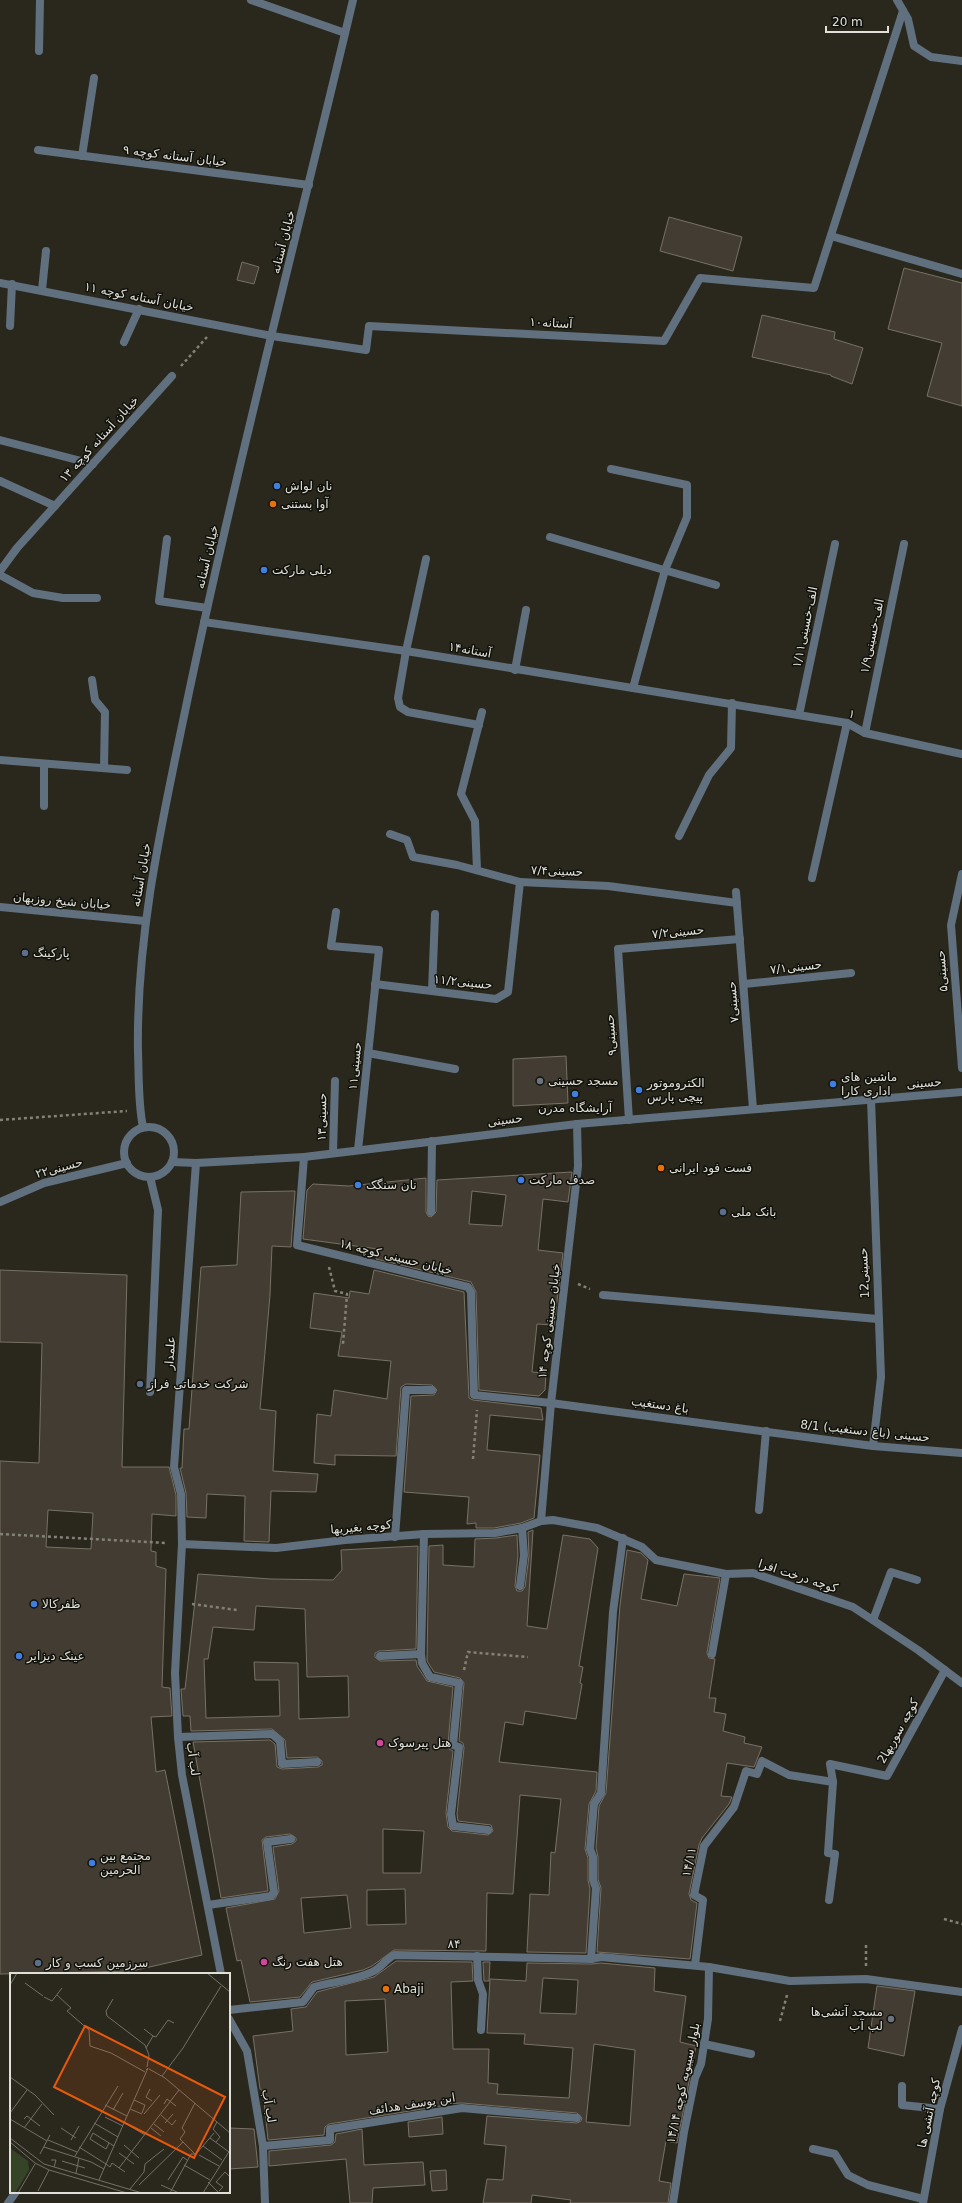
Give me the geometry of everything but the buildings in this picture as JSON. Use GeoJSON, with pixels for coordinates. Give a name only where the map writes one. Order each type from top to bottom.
{"type":"FeatureCollection","features":[{"type":"Feature","properties":{"kind":"street"},"geometry":{"type":"LineString","coordinates":[[39,52],[40,0]]}},
{"type":"Feature","properties":{"kind":"street"},"geometry":{"type":"LineString","coordinates":[[251,0],[346,33]]}},
{"type":"Feature","properties":{"kind":"street","name":"خیابان آستانه"},"geometry":{"type":"LineString","coordinates":[[143,1127],[140,1110],[138,1016],[145,921],[153,868],[207,608],[353,0]]}},
{"type":"Feature","properties":{"kind":"street"},"geometry":{"type":"LineString","coordinates":[[897,0],[908,19],[914,46],[931,57],[962,61]]}},
{"type":"Feature","properties":{"kind":"street"},"geometry":{"type":"LineString","coordinates":[[903,10],[831,236],[962,274]]}},
{"type":"Feature","properties":{"kind":"street"},"geometry":{"type":"LineString","coordinates":[[82,156],[94,78]]}},
{"type":"Feature","properties":{"kind":"street","name":"خیابان آستانه کوچه ۹"},"geometry":{"type":"LineString","coordinates":[[38,150],[309,185]]}},
{"type":"Feature","properties":{"kind":"street","name":"آستانه۱۰"},"geometry":{"type":"LineString","coordinates":[[272,336],[366,350],[369,326],[664,341],[700,278],[814,288],[831,236]]}},
{"type":"Feature","properties":{"kind":"street"},"geometry":{"type":"LineString","coordinates":[[42,290],[46,251]]}},
{"type":"Feature","properties":{"kind":"street","name":"خیابان آستانه کوچه ۱۱"},"geometry":{"type":"LineString","coordinates":[[0,283],[12,284],[272,336]]}},
{"type":"Feature","properties":{"kind":"street"},"geometry":{"type":"LineString","coordinates":[[10,326],[12,284]]}},
{"type":"Feature","properties":{"kind":"street"},"geometry":{"type":"LineString","coordinates":[[124,342],[139,310]]}},
{"type":"Feature","properties":{"kind":"street","name":"خیابان آستانه کوچه ۱۳"},"geometry":{"type":"LineString","coordinates":[[0,571],[16,548],[172,376]]}},
{"type":"Feature","properties":{"kind":"street"},"geometry":{"type":"LineString","coordinates":[[0,440],[93,464]]}},
{"type":"Feature","properties":{"kind":"street"},"geometry":{"type":"LineString","coordinates":[[611,469],[687,484],[687,517],[665,570],[633,688]]}},
{"type":"Feature","properties":{"kind":"street"},"geometry":{"type":"LineString","coordinates":[[0,481],[55,506]]}},
{"type":"Feature","properties":{"kind":"street"},"geometry":{"type":"LineString","coordinates":[[550,538],[716,585]]}},
{"type":"Feature","properties":{"kind":"street"},"geometry":{"type":"LineString","coordinates":[[167,539],[159,601],[207,608]]}},
{"type":"Feature","properties":{"kind":"street","name":"الف-خسینی۱/۱۱"},"geometry":{"type":"LineString","coordinates":[[799,715],[836,544]]}},
{"type":"Feature","properties":{"kind":"street","name":"الف-خسینی۱/۹"},"geometry":{"type":"LineString","coordinates":[[865,733],[904,544]]}},
{"type":"Feature","properties":{"kind":"street"},"geometry":{"type":"LineString","coordinates":[[426,559],[406,651],[398,698],[400,707],[408,712],[479,725]]}},
{"type":"Feature","properties":{"kind":"street"},"geometry":{"type":"LineString","coordinates":[[0,575],[33,593],[63,598],[97,598]]}},
{"type":"Feature","properties":{"kind":"street"},"geometry":{"type":"LineString","coordinates":[[515,670],[526,610]]}},
{"type":"Feature","properties":{"kind":"street","name":"آستانه۱۴"},"geometry":{"type":"LineString","coordinates":[[204,622],[406,651],[515,670],[732,703]]}},
{"type":"Feature","properties":{"kind":"street"},"geometry":{"type":"LineString","coordinates":[[92,680],[95,700],[105,712],[104,768]]}},
{"type":"Feature","properties":{"kind":"street"},"geometry":{"type":"LineString","coordinates":[[679,836],[709,775],[731,748],[732,703]]}},
{"type":"Feature","properties":{"kind":"street","name":"۱"},"geometry":{"type":"LineString","coordinates":[[732,703],[847,723],[865,733],[962,754]]}},
{"type":"Feature","properties":{"kind":"street"},"geometry":{"type":"LineString","coordinates":[[477,870],[475,821],[461,794],[482,712]]}},
{"type":"Feature","properties":{"kind":"street"},"geometry":{"type":"LineString","coordinates":[[812,878],[847,723]]}},
{"type":"Feature","properties":{"kind":"street"},"geometry":{"type":"LineString","coordinates":[[0,760],[127,770]]}},
{"type":"Feature","properties":{"kind":"street"},"geometry":{"type":"LineString","coordinates":[[44,764],[44,806]]}},
{"type":"Feature","properties":{"kind":"street","name":"حسینی۷/۴"},"geometry":{"type":"LineString","coordinates":[[390,834],[407,840],[412,857],[477,870],[520,882],[608,886],[737,903]]}},
{"type":"Feature","properties":{"kind":"street","name":"حسینی۵"},"geometry":{"type":"LineString","coordinates":[[962,874],[951,925],[962,1068]]}},
{"type":"Feature","properties":{"kind":"street","name":"حسینی۱۱/۲"},"geometry":{"type":"LineString","coordinates":[[375,984],[496,999],[508,992],[520,882]]}},
{"type":"Feature","properties":{"kind":"street","name":"حسینی۷"},"geometry":{"type":"LineString","coordinates":[[736,892],[753,1110]]}},
{"type":"Feature","properties":{"kind":"street","name":"خیابان شیخ روزبهان"},"geometry":{"type":"LineString","coordinates":[[0,907],[145,921]]}},
{"type":"Feature","properties":{"kind":"street","name":"حسینی۱۱"},"geometry":{"type":"LineString","coordinates":[[336,912],[331,946],[379,950],[358,1150]]}},
{"type":"Feature","properties":{"kind":"street"},"geometry":{"type":"LineString","coordinates":[[432,991],[435,914]]}},
{"type":"Feature","properties":{"kind":"street","name":"حسینی۷/۲"},"geometry":{"type":"LineString","coordinates":[[618,949],[740,940]]}},
{"type":"Feature","properties":{"kind":"street","name":"حسینی۹"},"geometry":{"type":"LineString","coordinates":[[618,949],[628,1120]]}},
{"type":"Feature","properties":{"kind":"street","name":"حسینی۷/۱"},"geometry":{"type":"LineString","coordinates":[[744,984],[851,973]]}},
{"type":"Feature","properties":{"kind":"street"},"geometry":{"type":"LineString","coordinates":[[368,1052],[455,1069]]}},
{"type":"Feature","properties":{"kind":"street","name":"حسینی۱۳"},"geometry":{"type":"LineString","coordinates":[[333,1153],[335,1081]]}},
{"type":"Feature","properties":{"kind":"street","name":"حسینی"},"geometry":{"type":"LineString","coordinates":[[172,1162],[196,1163],[304,1156],[577,1124],[962,1092]]}},
{"type":"Feature","properties":{"kind":"street","name":"حسینی12"},"geometry":{"type":"LineString","coordinates":[[871,1099],[881,1377],[873,1446]]}},
{"type":"Feature","properties":{"kind":"street","name":"خیابان حسینی کوچه ۱۴"},"geometry":{"type":"LineString","coordinates":[[541,1521],[550,1402],[566,1280],[578,1166],[577,1124]]}},
{"type":"Feature","properties":{"kind":"street"},"geometry":{"type":"LineString","coordinates":[[143,1127],[151,1127],[166,1133],[174,1147],[172,1162],[166,1170],[159,1175],[150,1177],[140,1176],[132,1171],[127,1163],[125,1145],[128,1137],[143,1127]]}},
{"type":"Feature","properties":{"kind":"street"},"geometry":{"type":"LineString","coordinates":[[431,1212],[432,1141]]}},
{"type":"Feature","properties":{"kind":"street","name":"خیابان حسینی کوچه ۱۸"},"geometry":{"type":"LineString","coordinates":[[304,1156],[297,1245],[468,1287],[471,1292],[476,1395]]}},
{"type":"Feature","properties":{"kind":"street","name":"حسینی۲۲"},"geometry":{"type":"LineString","coordinates":[[0,1202],[44,1183],[127,1163]]}},
{"type":"Feature","properties":{"kind":"street","name":"علمدار"},"geometry":{"type":"LineString","coordinates":[[182,1544],[181,1487],[174,1467],[196,1163]]}},
{"type":"Feature","properties":{"kind":"street"},"geometry":{"type":"LineString","coordinates":[[150,1177],[158,1210],[150,1392]]}},
{"type":"Feature","properties":{"kind":"street"},"geometry":{"type":"LineString","coordinates":[[603,1294],[878,1319]]}},
{"type":"Feature","properties":{"kind":"street"},"geometry":{"type":"LineString","coordinates":[[395,1537],[406,1390],[432,1390]]}},
{"type":"Feature","properties":{"kind":"street","name":"باغ دستغیب"},"geometry":{"type":"LineString","coordinates":[[476,1395],[550,1402],[766,1431]]}},
{"type":"Feature","properties":{"kind":"street"},"geometry":{"type":"LineString","coordinates":[[759,1510],[766,1431]]}},
{"type":"Feature","properties":{"kind":"street","name":"8/1 حسینی (باغ دستغیب)"},"geometry":{"type":"LineString","coordinates":[[766,1431],[873,1446],[962,1452]]}},
{"type":"Feature","properties":{"kind":"street","name":"کوچه درخت افرا"},"geometry":{"type":"LineString","coordinates":[[541,1521],[553,1520],[597,1528],[642,1547],[656,1560],[726,1574],[753,1573],[852,1607],[873,1620],[962,1683]]}},
{"type":"Feature","properties":{"kind":"street","name":"کوچه بغیریها"},"geometry":{"type":"LineString","coordinates":[[182,1544],[276,1548],[345,1540],[424,1534],[495,1533],[522,1528],[541,1521]]}},
{"type":"Feature","properties":{"kind":"street"},"geometry":{"type":"LineString","coordinates":[[520,1586],[524,1555],[522,1528]]}},
{"type":"Feature","properties":{"kind":"street"},"geometry":{"type":"LineString","coordinates":[[424,1534],[422,1663],[430,1676],[459,1683],[453,1744],[459,1748],[451,1814],[453,1826],[488,1830]]}},
{"type":"Feature","properties":{"kind":"street"},"geometry":{"type":"LineString","coordinates":[[590,1959],[596,1888],[593,1880],[593,1857],[590,1849],[594,1804],[601,1793],[613,1612],[623,1538]]}},
{"type":"Feature","properties":{"kind":"street","name":"لب آب"},"geometry":{"type":"LineString","coordinates":[[182,1544],[175,1672],[178,1737],[182,1775],[221,1973]]}},
{"type":"Feature","properties":{"kind":"street"},"geometry":{"type":"LineString","coordinates":[[873,1620],[891,1572],[917,1580]]}},
{"type":"Feature","properties":{"kind":"street"},"geometry":{"type":"LineString","coordinates":[[712,1654],[726,1574]]}},
{"type":"Feature","properties":{"kind":"street"},"geometry":{"type":"LineString","coordinates":[[380,1656],[421,1654]]}},
{"type":"Feature","properties":{"kind":"street","name":"کوچه سوریها2"},"geometry":{"type":"LineString","coordinates":[[833,1782],[830,1764],[887,1776],[945,1670]]}},
{"type":"Feature","properties":{"kind":"street"},"geometry":{"type":"LineString","coordinates":[[178,1737],[272,1734],[280,1741],[282,1764],[317,1762]]}},
{"type":"Feature","properties":{"kind":"street","name":"۱۴/۱۱"},"geometry":{"type":"LineString","coordinates":[[696,1965],[702,1900],[694,1895],[704,1846],[734,1807],[746,1771],[757,1774],[762,1761],[789,1775],[833,1782]]}},
{"type":"Feature","properties":{"kind":"street"},"geometry":{"type":"LineString","coordinates":[[829,1900],[835,1854],[828,1853],[833,1782]]}},
{"type":"Feature","properties":{"kind":"street"},"geometry":{"type":"LineString","coordinates":[[208,1905],[270,1896],[274,1892],[267,1842],[292,1839]]}},
{"type":"Feature","properties":{"kind":"street","name":"۸۴"},"geometry":{"type":"LineString","coordinates":[[230,2010],[303,2002],[314,1987],[371,1973],[380,1968],[384,1960],[394,1955],[590,1959],[601,1957],[696,1965],[790,1981],[866,1979],[962,1992]]}},
{"type":"Feature","properties":{"kind":"street"},"geometry":{"type":"LineString","coordinates":[[478,1956],[478,1980],[483,1994],[481,2030]]}},
{"type":"Feature","properties":{"kind":"street","name":"بلوار سیبویه کوچه ۱۴/۱۴"},"geometry":{"type":"LineString","coordinates":[[673,2203],[684,2132],[708,2020],[709,1967]]}},
{"type":"Feature","properties":{"kind":"street","name":"لب آب"},"geometry":{"type":"LineString","coordinates":[[230,2021],[248,2051],[263,2146],[265,2203]]}},
{"type":"Feature","properties":{"kind":"street","name":"کوچه آتشی ها"},"geometry":{"type":"LineString","coordinates":[[923,2201],[940,2109],[962,2029]]}},
{"type":"Feature","properties":{"kind":"street"},"geometry":{"type":"LineString","coordinates":[[704,2044],[751,2054]]}},
{"type":"Feature","properties":{"kind":"street"},"geometry":{"type":"LineString","coordinates":[[902,2086],[902,2105],[940,2109]]}},
{"type":"Feature","properties":{"kind":"street","name":"ابن یوسف هدائف"},"geometry":{"type":"LineString","coordinates":[[263,2146],[330,2140],[330,2130],[462,2108],[577,2118]]}},
{"type":"Feature","properties":{"kind":"street"},"geometry":{"type":"LineString","coordinates":[[813,2150],[835,2154],[848,2175],[868,2185],[923,2201]]}},
{"type":"Feature","properties":{"kind":"street"},"geometry":{"type":"LineString","coordinates":[[8,2203],[15,2193]]}},
{"type":"Feature","properties":{"kind":"path"},"geometry":{"type":"LineString","coordinates":[[172,376],[218,325]]}},
{"type":"Feature","properties":{"kind":"path"},"geometry":{"type":"LineString","coordinates":[[0,1120],[140,1110]]}},
{"type":"Feature","properties":{"kind":"path"},"geometry":{"type":"LineString","coordinates":[[325,1252],[334,1292],[347,1294],[343,1344]]}},
{"type":"Feature","properties":{"kind":"path"},"geometry":{"type":"LineString","coordinates":[[566,1280],[603,1294]]}},
{"type":"Feature","properties":{"kind":"path"},"geometry":{"type":"LineString","coordinates":[[473,1459],[476,1395]]}},
{"type":"Feature","properties":{"kind":"path"},"geometry":{"type":"LineString","coordinates":[[0,1534],[182,1544]]}},
{"type":"Feature","properties":{"kind":"path"},"geometry":{"type":"LineString","coordinates":[[178,1602],[237,1610]]}},
{"type":"Feature","properties":{"kind":"path"},"geometry":{"type":"LineString","coordinates":[[459,1683],[463,1678],[468,1652],[528,1656]]}},
{"type":"Feature","properties":{"kind":"path"},"geometry":{"type":"LineString","coordinates":[[944,1919],[962,1924]]}},
{"type":"Feature","properties":{"kind":"path"},"geometry":{"type":"LineString","coordinates":[[866,1945],[866,1979]]}},
{"type":"Feature","properties":{"kind":"path"},"geometry":{"type":"LineString","coordinates":[[780,2021],[790,1981]]}},
{"type":"Feature","properties":{"kind":"place","name":"نان لواش"},"geometry":{"type":"Point","coordinates":[277,486]}},
{"type":"Feature","properties":{"kind":"place","name":"آوا بستنی"},"geometry":{"type":"Point","coordinates":[273,504]}},
{"type":"Feature","properties":{"kind":"place","name":"دیلی مارکت"},"geometry":{"type":"Point","coordinates":[264,570]}},
{"type":"Feature","properties":{"kind":"place","name":"پارکینگ"},"geometry":{"type":"Point","coordinates":[25,953]}},
{"type":"Feature","properties":{"kind":"place","name":"مسجد حسینی"},"geometry":{"type":"Point","coordinates":[540,1081]}},
{"type":"Feature","properties":{"kind":"place","name":"ماشین های اداری کارا"},"geometry":{"type":"Point","coordinates":[833,1084]}},
{"type":"Feature","properties":{"kind":"place","name":"الکتروموتور پیچی پارس"},"geometry":{"type":"Point","coordinates":[639,1090]}},
{"type":"Feature","properties":{"kind":"place","name":"آرایشگاه مدرن"},"geometry":{"type":"Point","coordinates":[575,1094]}},
{"type":"Feature","properties":{"kind":"place","name":"فست فود ایرانی"},"geometry":{"type":"Point","coordinates":[661,1168]}},
{"type":"Feature","properties":{"kind":"place","name":"صدف مارکت"},"geometry":{"type":"Point","coordinates":[521,1180]}},
{"type":"Feature","properties":{"kind":"place","name":"نان سنگک"},"geometry":{"type":"Point","coordinates":[358,1185]}},
{"type":"Feature","properties":{"kind":"place","name":"بانک ملی"},"geometry":{"type":"Point","coordinates":[723,1212]}},
{"type":"Feature","properties":{"kind":"place","name":"شرکت خدماتی فراز"},"geometry":{"type":"Point","coordinates":[140,1384]}},
{"type":"Feature","properties":{"kind":"place","name":"ظفرکالا"},"geometry":{"type":"Point","coordinates":[34,1604]}},
{"type":"Feature","properties":{"kind":"place","name":"عینک دیزایر"},"geometry":{"type":"Point","coordinates":[19,1656]}},
{"type":"Feature","properties":{"kind":"place","name":"هتل پیرسوک"},"geometry":{"type":"Point","coordinates":[380,1743]}},
{"type":"Feature","properties":{"kind":"place","name":"مجتمع بین الحرمین"},"geometry":{"type":"Point","coordinates":[92,1863]}},
{"type":"Feature","properties":{"kind":"place","name":"هتل هفت رنگ"},"geometry":{"type":"Point","coordinates":[264,1962]}},
{"type":"Feature","properties":{"kind":"place","name":"سرزمین کسب و کار"},"geometry":{"type":"Point","coordinates":[38,1963]}},
{"type":"Feature","properties":{"kind":"place","name":"Abaji"},"geometry":{"type":"Point","coordinates":[386,1989]}},
{"type":"Feature","properties":{"kind":"place","name":"مسجد آتشی‌ها لب آب"},"geometry":{"type":"Point","coordinates":[891,2019]}}]}
